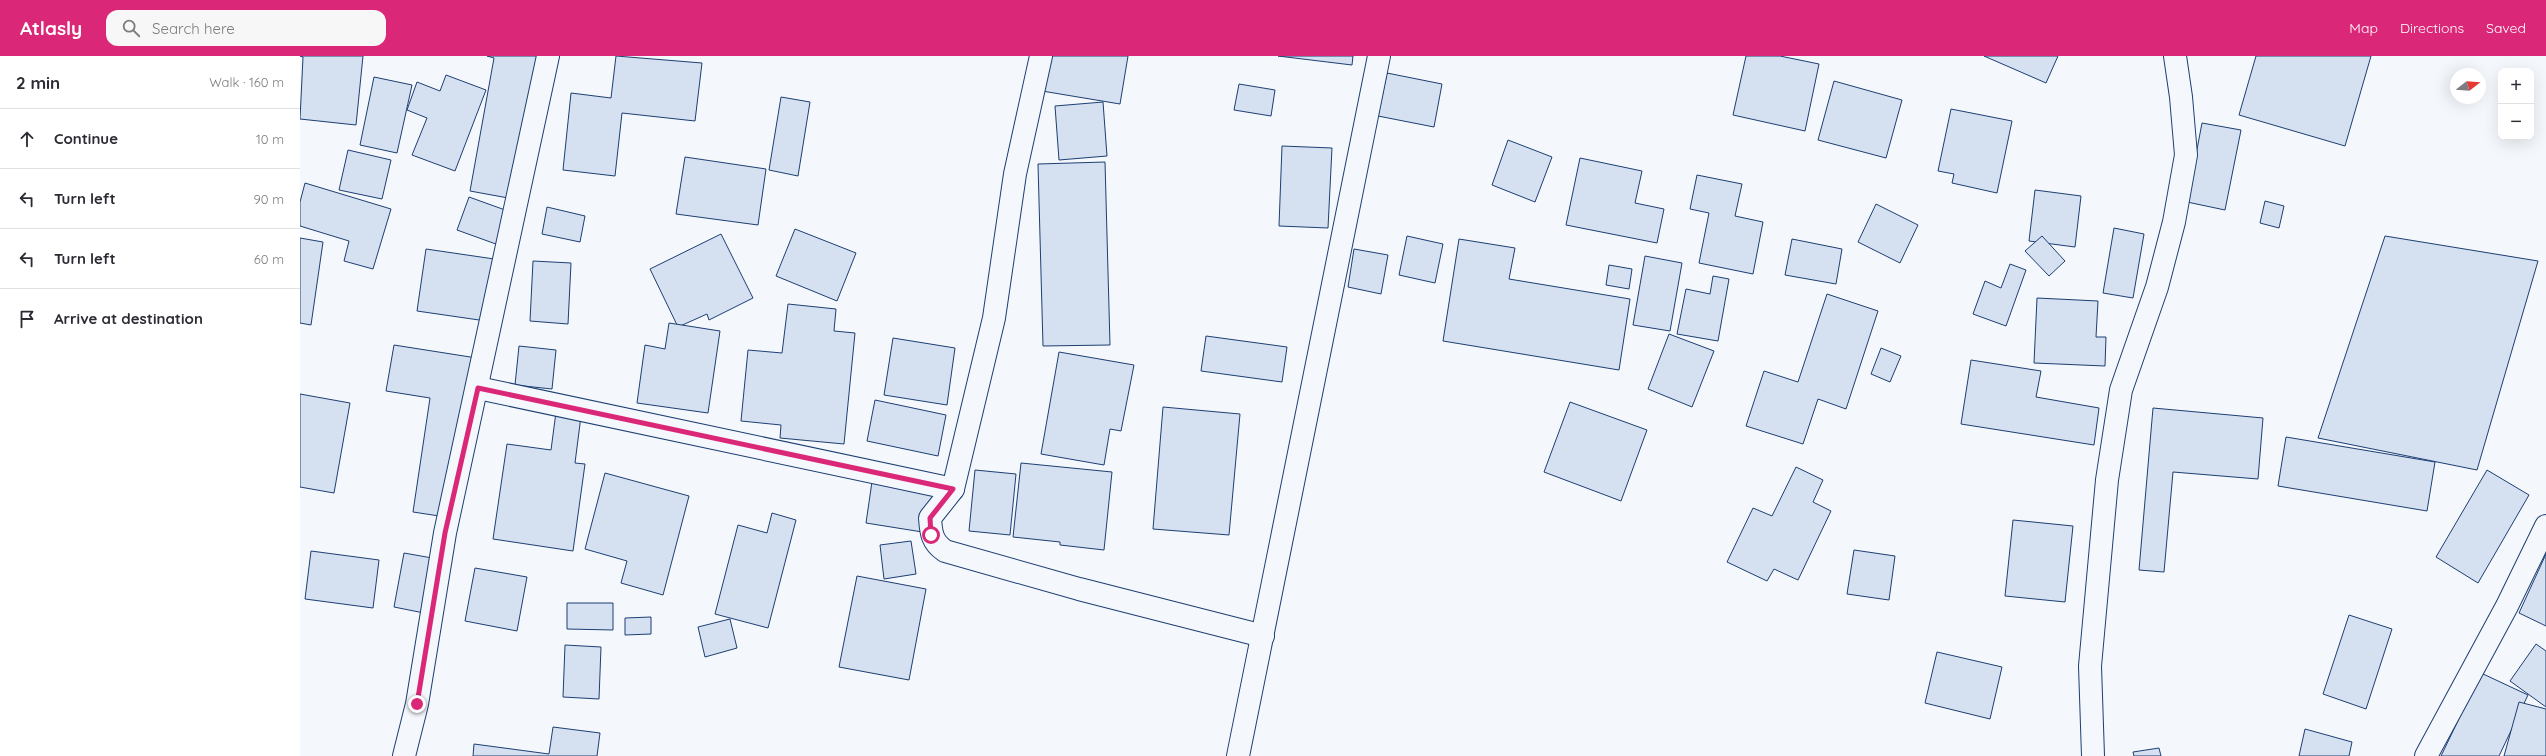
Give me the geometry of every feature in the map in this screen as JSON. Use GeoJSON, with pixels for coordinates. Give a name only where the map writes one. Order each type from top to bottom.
{"type":"FeatureCollection","features":[{"type":"Feature","properties":{"kind":"street"},"geometry":{"type":"LineString","coordinates":[[404,756],[417,704],[445,533],[478,388],[548,56]]}},
{"type":"Feature","properties":{"kind":"street"},"geometry":{"type":"LineString","coordinates":[[1041,56],[1016,174],[994,318],[953,489],[930,518],[931,535],[935,544],[945,551],[1079,590],[1263,636]]}},
{"type":"Feature","properties":{"kind":"street"},"geometry":{"type":"LineString","coordinates":[[1238,756],[1380,56]]}},
{"type":"Feature","properties":{"kind":"street"},"geometry":{"type":"LineString","coordinates":[[2093,756],[2090,666],[2107,480],[2121,390],[2157,287],[2174,222],[2186,155],[2181,97],[2175,56]]}},
{"type":"Feature","properties":{"kind":"street"},"geometry":{"type":"LineString","coordinates":[[478,388],[953,489]]}},
{"type":"Feature","properties":{"kind":"street"},"geometry":{"type":"LineString","coordinates":[[2426,756],[2508,606],[2546,526]]}},
{"type":"Feature","properties":{"kind":"building"},"geometry":{"type":"Polygon","coordinates":[[[300,56],[363,56],[356,125],[300,119],[303,57],[300,56]]]}},
{"type":"Feature","properties":{"kind":"building"},"geometry":{"type":"Polygon","coordinates":[[[487,56],[551,56],[519,200],[470,191],[494,58],[487,56]]]}},
{"type":"Feature","properties":{"kind":"building"},"geometry":{"type":"Polygon","coordinates":[[[616,56],[702,63],[695,121],[622,113],[615,176],[563,170],[571,93],[611,98],[616,56]]]}},
{"type":"Feature","properties":{"kind":"building"},"geometry":{"type":"Polygon","coordinates":[[[1048,56],[1128,56],[1120,104],[1042,91],[1048,56]]]}},
{"type":"Feature","properties":{"kind":"building"},"geometry":{"type":"Polygon","coordinates":[[[1278,56],[1353,56],[1352,65],[1278,56]]]}},
{"type":"Feature","properties":{"kind":"building"},"geometry":{"type":"Polygon","coordinates":[[[1746,56],[1780,56],[1819,64],[1805,131],[1733,115],[1746,56]]]}},
{"type":"Feature","properties":{"kind":"building"},"geometry":{"type":"Polygon","coordinates":[[[1984,56],[2058,56],[2046,83],[1984,56]]]}},
{"type":"Feature","properties":{"kind":"building"},"geometry":{"type":"Polygon","coordinates":[[[2256,56],[2371,56],[2345,146],[2239,115],[2256,56]]]}},
{"type":"Feature","properties":{"kind":"building"},"geometry":{"type":"Polygon","coordinates":[[[1387,73],[1442,84],[1434,127],[1378,116],[1387,73]]]}},
{"type":"Feature","properties":{"kind":"building"},"geometry":{"type":"Polygon","coordinates":[[[446,75],[486,90],[455,171],[412,155],[427,118],[407,110],[417,82],[440,91],[446,75]]]}},
{"type":"Feature","properties":{"kind":"building"},"geometry":{"type":"Polygon","coordinates":[[[374,77],[412,85],[397,153],[360,145],[374,77]]]}},
{"type":"Feature","properties":{"kind":"building"},"geometry":{"type":"Polygon","coordinates":[[[1834,81],[1902,100],[1886,158],[1818,140],[1834,81]]]}},
{"type":"Feature","properties":{"kind":"building"},"geometry":{"type":"Polygon","coordinates":[[[1239,84],[1275,90],[1271,116],[1234,110],[1239,84]]]}},
{"type":"Feature","properties":{"kind":"building"},"geometry":{"type":"Polygon","coordinates":[[[781,97],[810,102],[798,176],[769,170],[781,97]]]}},
{"type":"Feature","properties":{"kind":"building"},"geometry":{"type":"Polygon","coordinates":[[[1103,102],[1107,156],[1059,160],[1055,106],[1103,102]]]}},
{"type":"Feature","properties":{"kind":"building"},"geometry":{"type":"Polygon","coordinates":[[[1951,109],[2012,121],[1997,193],[1952,183],[1954,174],[1938,171],[1951,109]]]}},
{"type":"Feature","properties":{"kind":"building"},"geometry":{"type":"Polygon","coordinates":[[[2202,123],[2241,130],[2225,210],[2187,202],[2202,123]]]}},
{"type":"Feature","properties":{"kind":"building"},"geometry":{"type":"Polygon","coordinates":[[[1508,140],[1552,157],[1535,202],[1492,185],[1508,140]]]}},
{"type":"Feature","properties":{"kind":"building"},"geometry":{"type":"Polygon","coordinates":[[[1282,146],[1332,148],[1328,228],[1279,226],[1282,146]]]}},
{"type":"Feature","properties":{"kind":"building"},"geometry":{"type":"Polygon","coordinates":[[[348,150],[391,160],[382,199],[339,190],[348,150]]]}},
{"type":"Feature","properties":{"kind":"building"},"geometry":{"type":"Polygon","coordinates":[[[685,157],[766,169],[758,225],[676,214],[685,157]]]}},
{"type":"Feature","properties":{"kind":"building"},"geometry":{"type":"Polygon","coordinates":[[[1580,158],[1642,171],[1635,203],[1664,209],[1657,243],[1566,225],[1580,158]]]}},
{"type":"Feature","properties":{"kind":"building"},"geometry":{"type":"Polygon","coordinates":[[[1105,162],[1110,345],[1043,346],[1038,164],[1105,162]]]}},
{"type":"Feature","properties":{"kind":"building"},"geometry":{"type":"Polygon","coordinates":[[[1697,175],[1742,184],[1735,216],[1763,222],[1753,274],[1699,263],[1709,213],[1690,209],[1697,175]]]}},
{"type":"Feature","properties":{"kind":"building"},"geometry":{"type":"Polygon","coordinates":[[[305,183],[391,209],[373,269],[344,261],[349,241],[300,226],[300,202],[305,183]]]}},
{"type":"Feature","properties":{"kind":"building"},"geometry":{"type":"Polygon","coordinates":[[[2035,190],[2081,196],[2075,247],[2029,241],[2035,190]]]}},
{"type":"Feature","properties":{"kind":"building"},"geometry":{"type":"Polygon","coordinates":[[[469,197],[519,215],[507,248],[457,230],[469,197]]]}},
{"type":"Feature","properties":{"kind":"building"},"geometry":{"type":"Polygon","coordinates":[[[2265,201],[2284,206],[2279,228],[2260,223],[2265,201]]]}},
{"type":"Feature","properties":{"kind":"building"},"geometry":{"type":"Polygon","coordinates":[[[1876,204],[1918,225],[1900,263],[1858,242],[1876,204]]]}},
{"type":"Feature","properties":{"kind":"building"},"geometry":{"type":"Polygon","coordinates":[[[547,207],[585,216],[580,242],[542,234],[547,207]]]}},
{"type":"Feature","properties":{"kind":"building"},"geometry":{"type":"Polygon","coordinates":[[[2114,228],[2144,234],[2133,298],[2103,293],[2114,228]]]}},
{"type":"Feature","properties":{"kind":"building"},"geometry":{"type":"Polygon","coordinates":[[[795,229],[856,253],[837,301],[776,276],[795,229]]]}},
{"type":"Feature","properties":{"kind":"building"},"geometry":{"type":"Polygon","coordinates":[[[721,234],[753,298],[709,320],[707,314],[678,327],[650,269],[721,234]]]}},
{"type":"Feature","properties":{"kind":"building"},"geometry":{"type":"Polygon","coordinates":[[[1407,236],[1443,244],[1435,283],[1399,275],[1407,236]]]}},
{"type":"Feature","properties":{"kind":"building"},"geometry":{"type":"Polygon","coordinates":[[[2042,236],[2065,261],[2049,276],[2025,251],[2042,236]]]}},
{"type":"Feature","properties":{"kind":"building"},"geometry":{"type":"Polygon","coordinates":[[[2385,236],[2538,261],[2477,470],[2318,438],[2385,236]]]}},
{"type":"Feature","properties":{"kind":"building"},"geometry":{"type":"Polygon","coordinates":[[[300,238],[323,242],[311,325],[300,323],[300,238]]]}},
{"type":"Feature","properties":{"kind":"building"},"geometry":{"type":"Polygon","coordinates":[[[1459,239],[1515,248],[1509,279],[1630,299],[1619,370],[1443,341],[1459,239]]]}},
{"type":"Feature","properties":{"kind":"building"},"geometry":{"type":"Polygon","coordinates":[[[1792,239],[1842,249],[1836,284],[1785,275],[1792,239]]]}},
{"type":"Feature","properties":{"kind":"building"},"geometry":{"type":"Polygon","coordinates":[[[426,249],[501,260],[493,322],[417,311],[426,249]]]}},
{"type":"Feature","properties":{"kind":"building"},"geometry":{"type":"Polygon","coordinates":[[[1354,249],[1388,255],[1381,294],[1348,287],[1354,249]]]}},
{"type":"Feature","properties":{"kind":"building"},"geometry":{"type":"Polygon","coordinates":[[[1645,256],[1682,263],[1670,331],[1633,325],[1645,256]]]}},
{"type":"Feature","properties":{"kind":"building"},"geometry":{"type":"Polygon","coordinates":[[[533,261],[571,263],[568,324],[530,321],[533,261]]]}},
{"type":"Feature","properties":{"kind":"building"},"geometry":{"type":"Polygon","coordinates":[[[2010,264],[2026,270],[2006,326],[1973,314],[1985,281],[2001,288],[2010,264]]]}},
{"type":"Feature","properties":{"kind":"building"},"geometry":{"type":"Polygon","coordinates":[[[1609,265],[1632,269],[1629,289],[1606,285],[1609,265]]]}},
{"type":"Feature","properties":{"kind":"building"},"geometry":{"type":"Polygon","coordinates":[[[1713,276],[1729,279],[1718,341],[1677,334],[1686,289],[1710,294],[1713,276]]]}},
{"type":"Feature","properties":{"kind":"building"},"geometry":{"type":"Polygon","coordinates":[[[1827,294],[1878,311],[1846,409],[1818,399],[1803,444],[1746,426],[1764,371],[1798,382],[1827,294]]]}},
{"type":"Feature","properties":{"kind":"building"},"geometry":{"type":"Polygon","coordinates":[[[2037,298],[2098,301],[2096,337],[2106,337],[2105,366],[2034,363],[2037,298]]]}},
{"type":"Feature","properties":{"kind":"building"},"geometry":{"type":"Polygon","coordinates":[[[788,304],[836,309],[834,331],[855,333],[844,444],[780,438],[781,425],[741,421],[748,350],[782,353],[788,304]]]}},
{"type":"Feature","properties":{"kind":"building"},"geometry":{"type":"Polygon","coordinates":[[[669,323],[720,331],[708,413],[637,403],[645,345],[665,349],[669,323]]]}},
{"type":"Feature","properties":{"kind":"building"},"geometry":{"type":"Polygon","coordinates":[[[1669,334],[1714,351],[1692,407],[1648,389],[1669,334]]]}},
{"type":"Feature","properties":{"kind":"building"},"geometry":{"type":"Polygon","coordinates":[[[1206,336],[1287,347],[1282,382],[1201,371],[1206,336]]]}},
{"type":"Feature","properties":{"kind":"building"},"geometry":{"type":"Polygon","coordinates":[[[893,338],[955,348],[947,405],[884,395],[893,338]]]}},
{"type":"Feature","properties":{"kind":"building"},"geometry":{"type":"Polygon","coordinates":[[[394,345],[483,359],[459,519],[413,512],[430,398],[386,391],[394,345]]]}},
{"type":"Feature","properties":{"kind":"building"},"geometry":{"type":"Polygon","coordinates":[[[519,346],[556,350],[552,389],[515,385],[519,346]]]}},
{"type":"Feature","properties":{"kind":"building"},"geometry":{"type":"Polygon","coordinates":[[[1881,348],[1901,356],[1890,382],[1871,374],[1881,348]]]}},
{"type":"Feature","properties":{"kind":"building"},"geometry":{"type":"Polygon","coordinates":[[[1059,352],[1134,365],[1121,431],[1110,429],[1104,465],[1041,454],[1059,352]]]}},
{"type":"Feature","properties":{"kind":"building"},"geometry":{"type":"Polygon","coordinates":[[[1971,360],[2041,371],[2036,397],[2099,408],[2094,445],[1961,424],[1971,360]]]}},
{"type":"Feature","properties":{"kind":"building"},"geometry":{"type":"Polygon","coordinates":[[[300,394],[350,403],[334,493],[300,487],[300,394]]]}},
{"type":"Feature","properties":{"kind":"building"},"geometry":{"type":"Polygon","coordinates":[[[875,400],[946,415],[938,456],[867,441],[875,400]]]}},
{"type":"Feature","properties":{"kind":"building"},"geometry":{"type":"Polygon","coordinates":[[[1570,402],[1647,430],[1621,501],[1544,472],[1570,402]]]}},
{"type":"Feature","properties":{"kind":"building"},"geometry":{"type":"Polygon","coordinates":[[[1163,407],[1240,414],[1229,535],[1153,529],[1163,407]]]}},
{"type":"Feature","properties":{"kind":"building"},"geometry":{"type":"Polygon","coordinates":[[[2153,408],[2263,418],[2258,479],[2173,472],[2164,572],[2139,570],[2153,408]]]}},
{"type":"Feature","properties":{"kind":"building"},"geometry":{"type":"Polygon","coordinates":[[[556,412],[581,416],[575,463],[585,464],[573,551],[493,539],[507,444],[551,450],[556,412]]]}},
{"type":"Feature","properties":{"kind":"building"},"geometry":{"type":"Polygon","coordinates":[[[2286,437],[2435,462],[2427,511],[2278,486],[2286,437]]]}},
{"type":"Feature","properties":{"kind":"building"},"geometry":{"type":"Polygon","coordinates":[[[1021,463],[1112,472],[1104,550],[1060,545],[1060,542],[1013,537],[1021,463]]]}},
{"type":"Feature","properties":{"kind":"building"},"geometry":{"type":"Polygon","coordinates":[[[1796,467],[1823,480],[1813,502],[1831,511],[1798,580],[1774,569],[1767,581],[1727,562],[1753,508],[1772,516],[1796,467]]]}},
{"type":"Feature","properties":{"kind":"building"},"geometry":{"type":"Polygon","coordinates":[[[874,468],[943,477],[935,534],[866,523],[874,468]]]}},
{"type":"Feature","properties":{"kind":"building"},"geometry":{"type":"Polygon","coordinates":[[[975,470],[1016,474],[1010,535],[969,531],[975,470]]]}},
{"type":"Feature","properties":{"kind":"building"},"geometry":{"type":"Polygon","coordinates":[[[2487,470],[2529,495],[2478,583],[2436,557],[2487,470]]]}},
{"type":"Feature","properties":{"kind":"building"},"geometry":{"type":"Polygon","coordinates":[[[605,473],[689,496],[663,595],[621,583],[627,561],[585,549],[605,473]]]}},
{"type":"Feature","properties":{"kind":"building"},"geometry":{"type":"Polygon","coordinates":[[[772,513],[796,520],[768,628],[715,614],[738,525],[767,533],[772,513]]]}},
{"type":"Feature","properties":{"kind":"building"},"geometry":{"type":"Polygon","coordinates":[[[2013,520],[2073,526],[2065,602],[2005,596],[2013,520]]]}},
{"type":"Feature","properties":{"kind":"building"},"geometry":{"type":"Polygon","coordinates":[[[911,541],[916,574],[884,579],[880,545],[911,541]]]}},
{"type":"Feature","properties":{"kind":"building"},"geometry":{"type":"Polygon","coordinates":[[[1854,550],[1895,556],[1889,600],[1847,594],[1854,550]]]}},
{"type":"Feature","properties":{"kind":"building"},"geometry":{"type":"Polygon","coordinates":[[[311,551],[379,560],[373,608],[305,599],[311,551]]]}},
{"type":"Feature","properties":{"kind":"building"},"geometry":{"type":"Polygon","coordinates":[[[404,553],[449,561],[439,616],[394,607],[404,553]]]}},
{"type":"Feature","properties":{"kind":"building"},"geometry":{"type":"Polygon","coordinates":[[[2546,554],[2546,626],[2519,613],[2546,554]]]}},
{"type":"Feature","properties":{"kind":"building"},"geometry":{"type":"Polygon","coordinates":[[[475,568],[527,577],[517,631],[465,621],[475,568]]]}},
{"type":"Feature","properties":{"kind":"building"},"geometry":{"type":"Polygon","coordinates":[[[857,576],[926,589],[909,680],[839,667],[857,576]]]}},
{"type":"Feature","properties":{"kind":"building"},"geometry":{"type":"Polygon","coordinates":[[[567,603],[613,603],[613,630],[567,629],[567,603]]]}},
{"type":"Feature","properties":{"kind":"building"},"geometry":{"type":"Polygon","coordinates":[[[2349,615],[2392,629],[2366,709],[2323,694],[2349,615]]]}},
{"type":"Feature","properties":{"kind":"building"},"geometry":{"type":"Polygon","coordinates":[[[651,617],[651,634],[625,635],[625,618],[651,617]]]}},
{"type":"Feature","properties":{"kind":"building"},"geometry":{"type":"Polygon","coordinates":[[[730,619],[737,648],[705,657],[698,627],[730,619]]]}},
{"type":"Feature","properties":{"kind":"building"},"geometry":{"type":"Polygon","coordinates":[[[2536,644],[2546,651],[2546,707],[2510,681],[2536,644]]]}},
{"type":"Feature","properties":{"kind":"building"},"geometry":{"type":"Polygon","coordinates":[[[565,645],[601,647],[599,699],[563,697],[565,645]]]}},
{"type":"Feature","properties":{"kind":"building"},"geometry":{"type":"Polygon","coordinates":[[[1937,652],[2002,667],[1990,719],[1925,703],[1937,652]]]}},
{"type":"Feature","properties":{"kind":"building"},"geometry":{"type":"Polygon","coordinates":[[[2481,673],[2528,695],[2499,756],[2441,756],[2481,673]]]}},
{"type":"Feature","properties":{"kind":"building"},"geometry":{"type":"Polygon","coordinates":[[[2519,702],[2546,709],[2546,756],[2504,756],[2519,702]]]}},
{"type":"Feature","properties":{"kind":"building"},"geometry":{"type":"Polygon","coordinates":[[[553,727],[600,733],[597,756],[473,756],[474,744],[549,754],[553,727]]]}},
{"type":"Feature","properties":{"kind":"building"},"geometry":{"type":"Polygon","coordinates":[[[2305,729],[2352,742],[2349,756],[2299,756],[2305,729]]]}},
{"type":"Feature","properties":{"kind":"building"},"geometry":{"type":"Polygon","coordinates":[[[2159,748],[2161,756],[2134,756],[2133,752],[2159,748]]]}},
{"type":"Feature","properties":{"kind":"route"},"geometry":{"type":"LineString","coordinates":[[417,704],[445,533],[478,388],[953,489],[930,518],[931,535]]}}]}
